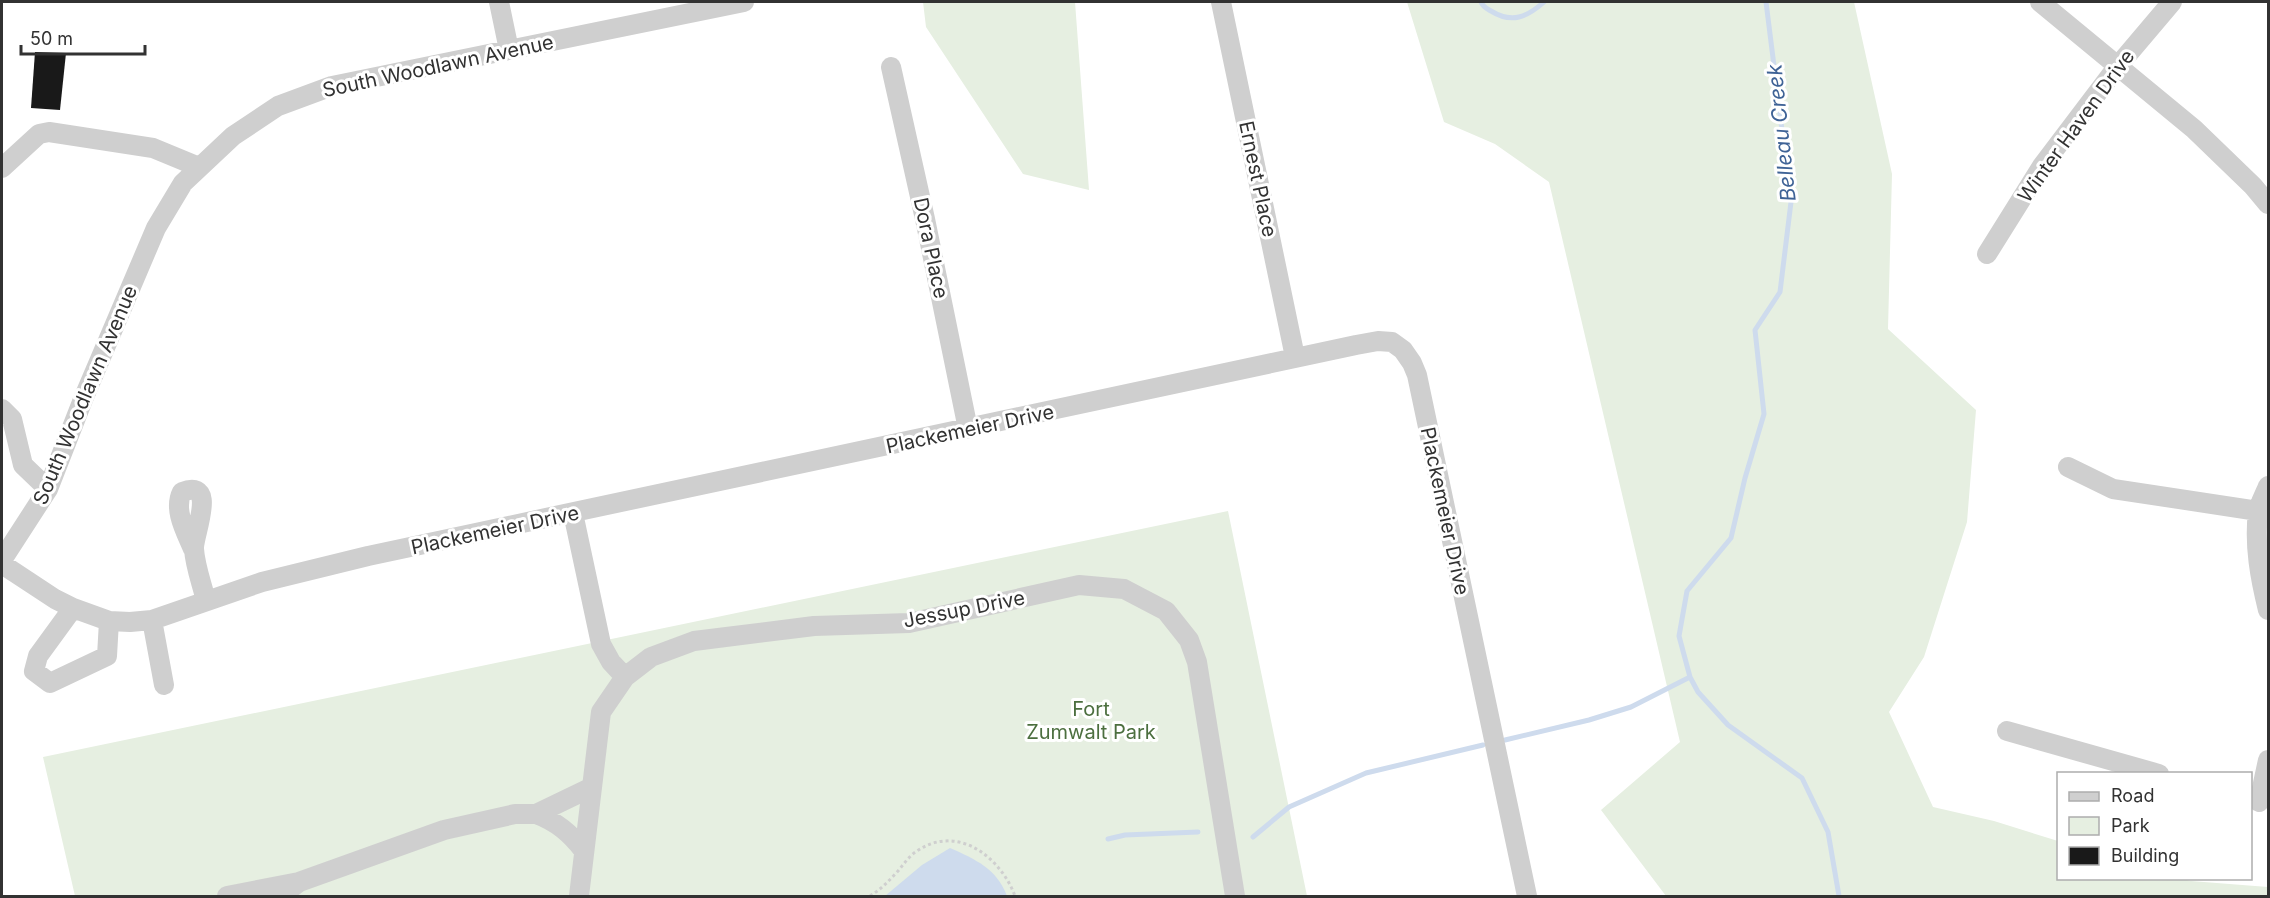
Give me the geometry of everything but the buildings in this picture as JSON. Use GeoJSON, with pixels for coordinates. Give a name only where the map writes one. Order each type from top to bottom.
{"type":"FeatureCollection","features":[{"type":"Feature","properties":{"kind":"street"},"geometry":{"type":"LineString","coordinates":[[499,2],[509,50]]}},
{"type":"Feature","properties":{"kind":"street","name":"South Woodlawn Avenue"},"geometry":{"type":"LineString","coordinates":[[2,562],[48,489],[84,397],[156,228],[183,183],[233,136],[278,106],[332,86],[744,2]]}},
{"type":"Feature","properties":{"kind":"street","name":"Ernest Place"},"geometry":{"type":"LineString","coordinates":[[1221,2],[1295,357]]}},
{"type":"Feature","properties":{"kind":"street"},"geometry":{"type":"LineString","coordinates":[[2040,2],[2194,129],[2253,186],[2268,204]]}},
{"type":"Feature","properties":{"kind":"street","name":"Winter Haven Drive"},"geometry":{"type":"LineString","coordinates":[[1987,254],[2042,166],[2117,67],[2172,2]]}},
{"type":"Feature","properties":{"kind":"street","name":"Dora Place"},"geometry":{"type":"LineString","coordinates":[[891,67],[968,429]]}},
{"type":"Feature","properties":{"kind":"street"},"geometry":{"type":"LineString","coordinates":[[2,168],[39,134],[49,132],[153,148],[199,167]]}},
{"type":"Feature","properties":{"kind":"street","name":"Plackemeier Drive"},"geometry":{"type":"LineString","coordinates":[[2,562],[55,599],[73,608],[109,621],[152,620],[262,582],[368,556],[1295,357],[1378,341],[1392,342],[1403,350],[1412,363],[1422,399],[1527,897]]}},
{"type":"Feature","properties":{"kind":"street"},"geometry":{"type":"LineString","coordinates":[[2,409],[12,419],[23,465],[48,489]]}},
{"type":"Feature","properties":{"kind":"street"},"geometry":{"type":"LineString","coordinates":[[2068,467],[2113,489],[2258,511]]}},
{"type":"Feature","properties":{"kind":"street"},"geometry":{"type":"LineString","coordinates":[[2268,486],[2258,511],[2258,555],[2261,582],[2268,609]]}},
{"type":"Feature","properties":{"kind":"street"},"geometry":{"type":"LineString","coordinates":[[573,513],[601,644],[611,662],[625,677]]}},
{"type":"Feature","properties":{"kind":"street"},"geometry":{"type":"LineString","coordinates":[[193,549],[206,601]]}},
{"type":"Feature","properties":{"kind":"street","name":"Jessup Drive"},"geometry":{"type":"LineString","coordinates":[[579,897],[590,788],[601,712],[625,677],[651,657],[694,641],[814,626],[909,622],[1079,585],[1124,589],[1166,611],[1189,640],[1197,662],[1235,897]]}},
{"type":"Feature","properties":{"kind":"street"},"geometry":{"type":"LineString","coordinates":[[73,608],[38,656],[34,671],[51,683],[107,656],[109,621]]}},
{"type":"Feature","properties":{"kind":"street"},"geometry":{"type":"LineString","coordinates":[[152,620],[164,685]]}},
{"type":"Feature","properties":{"kind":"street"},"geometry":{"type":"LineString","coordinates":[[2007,731],[2152,772]]}},
{"type":"Feature","properties":{"kind":"street"},"geometry":{"type":"LineString","coordinates":[[2259,802],[2268,760]]}},
{"type":"Feature","properties":{"kind":"street"},"geometry":{"type":"LineString","coordinates":[[536,814],[590,788]]}},
{"type":"Feature","properties":{"kind":"street"},"geometry":{"type":"LineString","coordinates":[[227,897],[299,882],[444,830],[515,814],[536,814],[550,819],[570,832],[584,851]]}},
{"type":"Feature","properties":{"kind":"street"},"geometry":{"type":"LineString","coordinates":[[281,897],[299,882]]}},
{"type":"Feature","properties":{"kind":"path"},"geometry":{"type":"LineString","coordinates":[[870,897],[886,884],[917,850],[935,842],[952,840],[989,856],[1007,877],[1016,897]]}},
{"type":"Feature","properties":{"kind":"green space"},"geometry":{"type":"Polygon","coordinates":[[[923,2],[1075,2],[1089,190],[1023,174],[926,27],[923,2]]]}},
{"type":"Feature","properties":{"kind":"green space"},"geometry":{"type":"Polygon","coordinates":[[[1407,2],[1854,2],[1892,174],[1888,329],[1976,410],[1967,522],[1924,657],[1889,712],[1933,807],[1994,821],[2057,841],[2057,880],[2187,880],[2268,887],[2268,896],[1666,896],[1601,810],[1680,742],[1549,182],[1495,144],[1444,122],[1407,2]]]}},
{"type":"Feature","properties":{"kind":"green space","name":"Fort Zumwalt Park"},"geometry":{"type":"Polygon","coordinates":[[[1228,511],[1307,896],[75,896],[43,757],[1228,511]]]}},
{"type":"Feature","properties":{"kind":"water"},"geometry":{"type":"Polygon","coordinates":[[[950,848],[984,866],[997,879],[1007,896],[885,896],[922,865],[950,848]]]}},
{"type":"Feature","properties":{"kind":"waterway","name":"Belleau Creek"},"geometry":{"type":"LineString","coordinates":[[1481,2],[1499,15],[1513,18],[1532,12],[1544,2]]}},
{"type":"Feature","properties":{"kind":"waterway","name":"Belleau Creek"},"geometry":{"type":"LineString","coordinates":[[1766,2],[1791,202],[1780,292],[1755,330],[1764,414],[1745,478],[1731,538],[1687,591],[1679,636],[1690,677],[1698,692],[1728,725],[1802,778],[1828,832],[1839,896]]}},
{"type":"Feature","properties":{"kind":"waterway"},"geometry":{"type":"LineString","coordinates":[[1505,740],[1589,720],[1631,707],[1690,677]]}},
{"type":"Feature","properties":{"kind":"waterway"},"geometry":{"type":"LineString","coordinates":[[1253,837],[1289,807],[1366,773],[1483,745]]}},
{"type":"Feature","properties":{"kind":"waterway"},"geometry":{"type":"LineString","coordinates":[[1108,839],[1125,835],[1198,832]]}}]}
